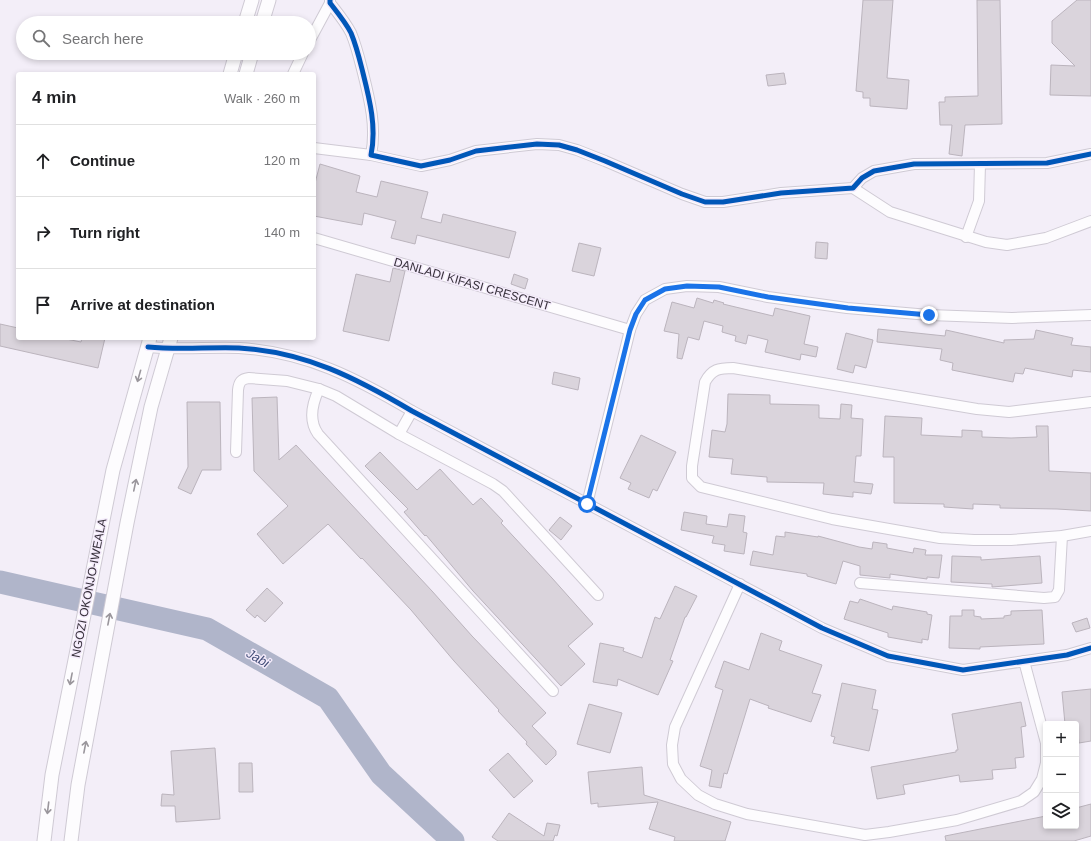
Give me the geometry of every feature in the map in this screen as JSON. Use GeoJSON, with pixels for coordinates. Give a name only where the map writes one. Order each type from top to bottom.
{"type":"FeatureCollection","features":[{"type":"Feature","properties":{"kind":"street"},"geometry":{"type":"LineString","coordinates":[[247,16],[252,0]]}},
{"type":"Feature","properties":{"kind":"street"},"geometry":{"type":"LineString","coordinates":[[264,16],[269,0]]}},
{"type":"Feature","properties":{"kind":"street"},"geometry":{"type":"LineString","coordinates":[[316,28],[330,1],[351,33],[359,56],[373,121],[373,144],[371,155]]}},
{"type":"Feature","properties":{"kind":"street"},"geometry":{"type":"LineString","coordinates":[[231,72],[234,60]]}},
{"type":"Feature","properties":{"kind":"street"},"geometry":{"type":"LineString","coordinates":[[247,72],[250,60]]}},
{"type":"Feature","properties":{"kind":"street"},"geometry":{"type":"LineString","coordinates":[[294,72],[300,60]]}},
{"type":"Feature","properties":{"kind":"street"},"geometry":{"type":"LineString","coordinates":[[316,148],[371,155],[421,166],[450,160],[476,151],[537,144],[559,145],[577,150],[682,194],[705,202],[723,202],[781,193],[853,188],[890,212],[966,237],[986,242],[1007,244],[1046,238],[1091,220]]}},
{"type":"Feature","properties":{"kind":"street"},"geometry":{"type":"LineString","coordinates":[[853,188],[862,178],[874,171],[914,164],[1047,163],[1091,154]]}},
{"type":"Feature","properties":{"kind":"street"},"geometry":{"type":"LineString","coordinates":[[966,237],[979,200],[980,164]]}},
{"type":"Feature","properties":{"kind":"street","name":"DANLADI KIFASI CRESCENT"},"geometry":{"type":"LineString","coordinates":[[316,239],[630,330]]}},
{"type":"Feature","properties":{"kind":"street"},"geometry":{"type":"LineString","coordinates":[[587,504],[630,330],[636,314],[645,300],[665,289],[687,286],[719,287],[768,297],[848,308],[929,315],[1012,318],[1091,315]]}},
{"type":"Feature","properties":{"kind":"street"},"geometry":{"type":"LineString","coordinates":[[149,342],[274,351],[314,362],[352,378],[822,628],[888,656],[963,670],[1067,655],[1091,648]]}},
{"type":"Feature","properties":{"kind":"street","name":"NGOZI OKONJO-IWEALA"},"geometry":{"type":"LineString","coordinates":[[44,841],[52,775],[113,470],[149,342]]}},
{"type":"Feature","properties":{"kind":"street","name":"NGOZI OKONJO-IWEALA"},"geometry":{"type":"LineString","coordinates":[[71,841],[78,785],[127,523],[151,407],[170,344]]}},
{"type":"Feature","properties":{"kind":"street"},"geometry":{"type":"LineString","coordinates":[[1091,402],[1009,412],[977,409],[734,368],[720,368],[709,374],[705,382],[692,466],[692,478],[701,487],[832,519],[940,538],[1011,540],[1062,536],[1091,531]]}},
{"type":"Feature","properties":{"kind":"street"},"geometry":{"type":"LineString","coordinates":[[236,452],[238,390],[239,383],[243,379],[249,378],[287,381],[319,389],[336,396],[399,434],[493,484],[503,491],[598,595]]}},
{"type":"Feature","properties":{"kind":"street"},"geometry":{"type":"LineString","coordinates":[[319,389],[313,401],[312,409],[314,428],[318,434],[553,691]]}},
{"type":"Feature","properties":{"kind":"street"},"geometry":{"type":"LineString","coordinates":[[399,434],[412,411]]}},
{"type":"Feature","properties":{"kind":"street"},"geometry":{"type":"LineString","coordinates":[[860,583],[1044,598],[1055,597],[1059,590],[1062,536]]}},
{"type":"Feature","properties":{"kind":"street"},"geometry":{"type":"LineString","coordinates":[[740,584],[676,727],[672,745],[673,764],[681,779],[698,795],[715,804],[747,814],[865,835],[957,820],[1021,801],[1034,792],[1043,775]]}},
{"type":"Feature","properties":{"kind":"street"},"geometry":{"type":"LineString","coordinates":[[1024,661],[1046,743],[1046,757]]}},
{"type":"Feature","properties":{"kind":"building"},"geometry":{"type":"Polygon","coordinates":[[[863,0],[893,0],[887,78],[909,80],[907,109],[870,106],[870,98],[863,98],[863,92],[856,91],[863,0]]]}},
{"type":"Feature","properties":{"kind":"building"},"geometry":{"type":"Polygon","coordinates":[[[977,0],[1000,0],[1002,124],[965,125],[962,156],[949,154],[952,125],[940,125],[939,102],[945,102],[945,97],[978,96],[977,0]]]}},
{"type":"Feature","properties":{"kind":"building"},"geometry":{"type":"Polygon","coordinates":[[[1077,0],[1091,0],[1091,96],[1050,95],[1051,65],[1075,66],[1052,43],[1052,21],[1077,0]]]}},
{"type":"Feature","properties":{"kind":"building"},"geometry":{"type":"Polygon","coordinates":[[[784,73],[786,84],[768,86],[766,75],[784,73]]]}},
{"type":"Feature","properties":{"kind":"building"},"geometry":{"type":"Polygon","coordinates":[[[320,164],[360,176],[356,192],[377,197],[381,181],[428,192],[421,218],[441,223],[443,214],[516,232],[509,258],[417,235],[415,244],[391,238],[396,221],[364,213],[362,225],[316,216],[316,179],[320,164]]]}},
{"type":"Feature","properties":{"kind":"building"},"geometry":{"type":"Polygon","coordinates":[[[816,242],[828,243],[827,259],[815,258],[816,242]]]}},
{"type":"Feature","properties":{"kind":"building"},"geometry":{"type":"Polygon","coordinates":[[[579,243],[601,248],[594,276],[572,271],[579,243]]]}},
{"type":"Feature","properties":{"kind":"building"},"geometry":{"type":"Polygon","coordinates":[[[393,268],[405,271],[389,341],[343,331],[356,274],[390,282],[393,268]]]}},
{"type":"Feature","properties":{"kind":"building"},"geometry":{"type":"Polygon","coordinates":[[[514,274],[528,279],[525,289],[511,284],[514,274]]]}},
{"type":"Feature","properties":{"kind":"building"},"geometry":{"type":"Polygon","coordinates":[[[697,298],[713,303],[714,300],[724,303],[723,304],[773,316],[775,308],[810,316],[804,344],[818,347],[816,357],[801,354],[800,360],[765,352],[768,340],[748,335],[746,344],[735,341],[736,336],[722,332],[723,326],[704,321],[699,340],[688,337],[682,359],[677,358],[679,334],[664,331],[672,302],[694,308],[697,298]]]}},
{"type":"Feature","properties":{"kind":"building"},"geometry":{"type":"Polygon","coordinates":[[[0,324],[16,328],[16,340],[71,340],[81,342],[82,340],[105,340],[98,368],[0,346],[0,324]]]}},
{"type":"Feature","properties":{"kind":"building"},"geometry":{"type":"Polygon","coordinates":[[[878,329],[945,336],[946,330],[1004,343],[1004,340],[1034,339],[1036,330],[1073,338],[1071,345],[1091,347],[1091,372],[1073,370],[1072,377],[1025,368],[1023,374],[1015,373],[1013,382],[952,370],[953,363],[940,360],[942,349],[877,342],[878,329]]]}},
{"type":"Feature","properties":{"kind":"building"},"geometry":{"type":"Polygon","coordinates":[[[846,333],[873,340],[866,368],[855,365],[853,373],[837,369],[846,333]]]}},
{"type":"Feature","properties":{"kind":"building"},"geometry":{"type":"Polygon","coordinates":[[[554,372],[580,378],[578,390],[552,384],[554,372]]]}},
{"type":"Feature","properties":{"kind":"building"},"geometry":{"type":"Polygon","coordinates":[[[728,394],[770,395],[770,404],[819,405],[819,418],[840,419],[841,404],[852,405],[851,418],[863,419],[861,456],[856,456],[854,482],[873,484],[871,494],[853,492],[853,497],[823,494],[824,483],[767,482],[767,477],[731,474],[733,459],[709,457],[712,430],[725,432],[727,424],[728,394]]]}},
{"type":"Feature","properties":{"kind":"building"},"geometry":{"type":"Polygon","coordinates":[[[277,397],[279,460],[296,445],[472,636],[546,713],[532,726],[556,751],[556,755],[546,765],[526,744],[527,742],[454,661],[411,610],[328,524],[283,564],[257,534],[288,506],[254,471],[252,398],[277,397]]]}},
{"type":"Feature","properties":{"kind":"building"},"geometry":{"type":"Polygon","coordinates":[[[187,402],[220,402],[221,470],[202,470],[191,494],[178,488],[188,467],[187,402]]]}},
{"type":"Feature","properties":{"kind":"building"},"geometry":{"type":"Polygon","coordinates":[[[885,416],[922,418],[921,435],[962,437],[962,430],[982,431],[982,437],[1037,437],[1036,426],[1048,426],[1049,471],[1091,473],[1091,511],[1000,508],[1000,505],[973,504],[973,509],[944,507],[944,504],[894,503],[894,457],[883,457],[885,416]]]}},
{"type":"Feature","properties":{"kind":"building"},"geometry":{"type":"Polygon","coordinates":[[[641,435],[676,452],[657,491],[653,489],[649,498],[628,489],[631,483],[620,478],[641,435]]]}},
{"type":"Feature","properties":{"kind":"building"},"geometry":{"type":"Polygon","coordinates":[[[380,452],[417,490],[440,469],[473,505],[481,498],[503,521],[501,523],[593,624],[568,646],[585,664],[561,686],[473,591],[426,535],[425,536],[404,512],[408,509],[365,466],[380,452]]]}},
{"type":"Feature","properties":{"kind":"building"},"geometry":{"type":"Polygon","coordinates":[[[684,512],[707,516],[706,524],[727,527],[729,514],[745,516],[743,532],[747,533],[744,554],[724,551],[725,545],[712,543],[714,536],[681,530],[684,512]]]}},
{"type":"Feature","properties":{"kind":"building"},"geometry":{"type":"Polygon","coordinates":[[[560,517],[572,526],[561,540],[549,530],[560,517]]]}},
{"type":"Feature","properties":{"kind":"building"},"geometry":{"type":"Polygon","coordinates":[[[785,532],[818,536],[872,549],[873,542],[887,544],[887,548],[913,553],[914,548],[926,550],[925,555],[942,555],[939,578],[927,577],[927,579],[890,574],[890,578],[860,575],[860,566],[843,561],[836,584],[807,576],[807,574],[750,565],[753,551],[773,555],[776,536],[785,537],[785,532]]]}},
{"type":"Feature","properties":{"kind":"building"},"geometry":{"type":"Polygon","coordinates":[[[952,556],[981,557],[981,560],[1040,556],[1042,583],[992,587],[992,584],[951,582],[952,556]]]}},
{"type":"Feature","properties":{"kind":"building"},"geometry":{"type":"Polygon","coordinates":[[[675,586],[697,596],[685,617],[670,660],[673,661],[658,695],[618,679],[617,686],[593,682],[600,643],[624,648],[623,651],[642,658],[655,617],[660,619],[675,586]]]}},
{"type":"Feature","properties":{"kind":"building"},"geometry":{"type":"Polygon","coordinates":[[[267,588],[283,603],[265,622],[257,615],[255,618],[246,610],[267,588]]]}},
{"type":"Feature","properties":{"kind":"building"},"geometry":{"type":"Polygon","coordinates":[[[860,599],[892,610],[893,606],[927,612],[927,614],[932,615],[928,640],[922,639],[922,643],[888,637],[888,633],[844,619],[850,601],[858,603],[860,599]]]}},
{"type":"Feature","properties":{"kind":"building"},"geometry":{"type":"Polygon","coordinates":[[[962,610],[974,610],[974,616],[981,617],[981,619],[1004,618],[1004,616],[1011,615],[1011,611],[1042,610],[1044,644],[980,647],[980,649],[949,648],[950,616],[962,616],[962,610]]]}},
{"type":"Feature","properties":{"kind":"building"},"geometry":{"type":"Polygon","coordinates":[[[1087,618],[1090,628],[1076,632],[1072,623],[1087,618]]]}},
{"type":"Feature","properties":{"kind":"building"},"geometry":{"type":"Polygon","coordinates":[[[761,633],[782,641],[779,650],[822,665],[812,693],[821,695],[811,722],[768,708],[769,706],[750,699],[727,774],[724,773],[721,788],[709,786],[712,770],[700,766],[723,690],[715,687],[724,661],[749,670],[761,633]]]}},
{"type":"Feature","properties":{"kind":"building"},"geometry":{"type":"Polygon","coordinates":[[[842,683],[876,690],[872,709],[878,710],[869,751],[833,743],[835,737],[831,736],[842,683]]]}},
{"type":"Feature","properties":{"kind":"building"},"geometry":{"type":"Polygon","coordinates":[[[1091,689],[1091,741],[1079,743],[1079,721],[1065,721],[1062,692],[1091,689]]]}},
{"type":"Feature","properties":{"kind":"building"},"geometry":{"type":"Polygon","coordinates":[[[1021,702],[1026,726],[1021,727],[1024,757],[1015,758],[1016,768],[992,770],[993,779],[960,782],[959,775],[903,785],[905,794],[877,799],[871,767],[956,752],[956,750],[958,750],[952,714],[1021,702]]]}},
{"type":"Feature","properties":{"kind":"building"},"geometry":{"type":"Polygon","coordinates":[[[589,704],[622,713],[610,753],[577,744],[589,704]]]}},
{"type":"Feature","properties":{"kind":"building"},"geometry":{"type":"Polygon","coordinates":[[[215,748],[220,819],[176,822],[175,806],[161,806],[162,794],[174,795],[171,751],[215,748]]]}},
{"type":"Feature","properties":{"kind":"building"},"geometry":{"type":"Polygon","coordinates":[[[508,753],[533,781],[514,798],[489,770],[508,753]]]}},
{"type":"Feature","properties":{"kind":"building"},"geometry":{"type":"Polygon","coordinates":[[[239,763],[252,763],[253,792],[239,792],[239,763]]]}},
{"type":"Feature","properties":{"kind":"building"},"geometry":{"type":"Polygon","coordinates":[[[642,767],[644,795],[731,822],[725,841],[674,841],[675,837],[649,829],[658,802],[598,807],[598,803],[591,804],[588,772],[642,767]]]}},
{"type":"Feature","properties":{"kind":"building"},"geometry":{"type":"Polygon","coordinates":[[[1091,804],[1091,836],[1074,841],[946,841],[945,836],[1043,817],[1043,829],[1079,829],[1079,807],[1091,804]]]}},
{"type":"Feature","properties":{"kind":"building"},"geometry":{"type":"Polygon","coordinates":[[[509,813],[544,836],[547,823],[560,825],[557,836],[555,835],[553,841],[498,841],[492,837],[509,813]]]}},
{"type":"Feature","properties":{"kind":"waterway","name":"Jabi"},"geometry":{"type":"LineString","coordinates":[[0,582],[207,629],[328,698],[381,774],[453,841]]}},
{"type":"Feature","properties":{"kind":"cycle path"},"geometry":{"type":"LineString","coordinates":[[330,0],[330,3],[351,33],[360,60],[373,122],[373,144],[371,155],[421,166],[450,160],[476,151],[537,144],[559,145],[577,150],[682,194],[705,202],[723,202],[781,193],[853,188],[862,178],[874,171],[914,164],[1047,163],[1091,154]]}},
{"type":"Feature","properties":{"kind":"cycle path"},"geometry":{"type":"LineString","coordinates":[[148,347],[239,348],[286,355],[330,369],[371,388],[822,628],[888,656],[963,670],[1067,655],[1091,648]]}},
{"type":"Feature","properties":{"kind":"route"},"geometry":{"type":"LineString","coordinates":[[587,504],[630,330],[636,314],[645,300],[665,289],[687,286],[719,287],[768,297],[848,308],[929,315]]}}]}
